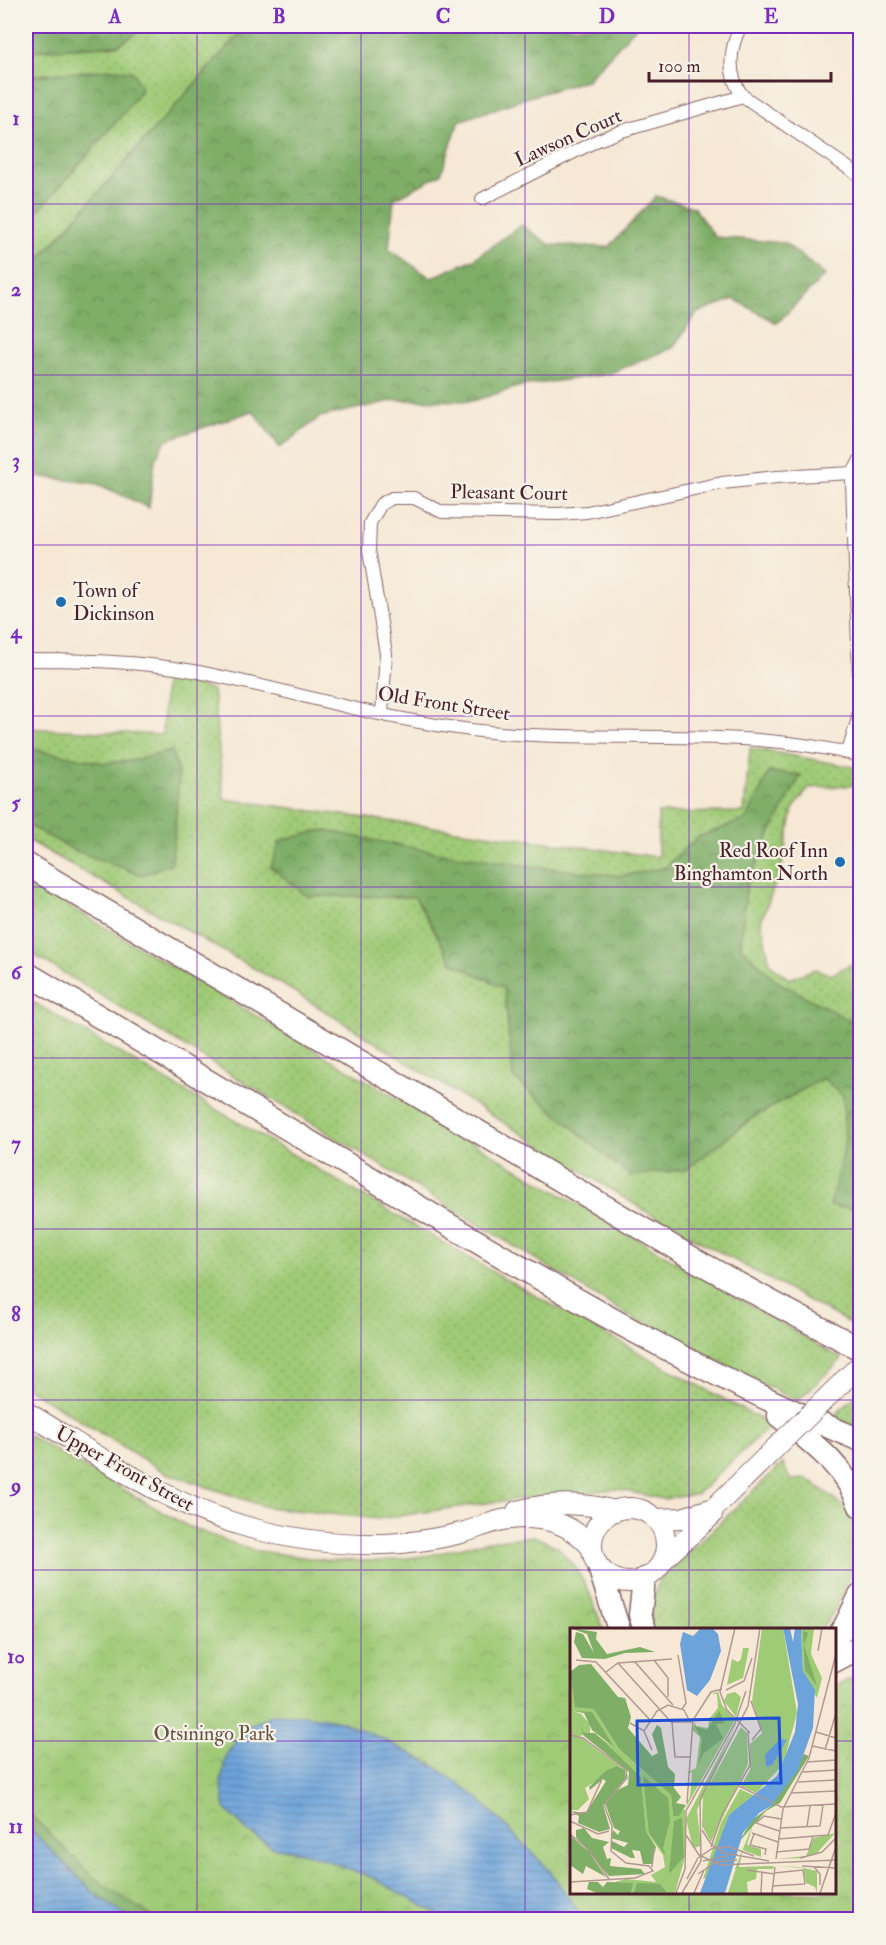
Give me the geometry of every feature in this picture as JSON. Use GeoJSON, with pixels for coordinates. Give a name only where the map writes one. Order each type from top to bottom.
{"type":"FeatureCollection","features":[{"type":"Feature","properties":{"kind":"highway"},"geometry":{"type":"LineString","coordinates":[[26,864],[697,1261],[775,1305],[861,1348]]}},
{"type":"Feature","properties":{"kind":"highway"},"geometry":{"type":"LineString","coordinates":[[26,973],[578,1301],[748,1390],[793,1412],[861,1440]]}},
{"type":"Feature","properties":{"kind":"highway"},"geometry":{"type":"LineString","coordinates":[[748,1390],[835,1463],[861,1506]]}},
{"type":"Feature","properties":{"kind":"highway"},"geometry":{"type":"LineString","coordinates":[[600,1570],[619,1628]]}},
{"type":"Feature","properties":{"kind":"highway"},"geometry":{"type":"LineString","coordinates":[[644,1580],[640,1615],[644,1628]]}},
{"type":"Feature","properties":{"kind":"highway"},"geometry":{"type":"LineString","coordinates":[[835,1640],[861,1596]]}},
{"type":"Feature","properties":{"kind":"highway"},"geometry":{"type":"LineString","coordinates":[[835,1660],[861,1647]]}},
{"type":"Feature","properties":{"kind":"main road","name":"Upper Front Street"},"geometry":{"type":"LineString","coordinates":[[509,1519],[515,1512],[551,1504],[583,1504],[615,1511],[624,1508],[637,1509],[656,1519],[682,1518],[714,1508],[861,1365]]}},
{"type":"Feature","properties":{"kind":"main road","name":"Upper Front Street"},"geometry":{"type":"LineString","coordinates":[[26,1412],[138,1479],[194,1507],[229,1521],[268,1532],[305,1540],[388,1544],[437,1538],[509,1519],[538,1519],[558,1523],[578,1533],[591,1547],[600,1570]]}},
{"type":"Feature","properties":{"kind":"main road","name":"Upper Front Street"},"geometry":{"type":"LineString","coordinates":[[644,1580],[655,1572],[663,1560],[712,1515],[714,1508]]}},
{"type":"Feature","properties":{"kind":"main road"},"geometry":{"type":"LineString","coordinates":[[591,1547],[596,1526],[604,1517],[615,1511]]}},
{"type":"Feature","properties":{"kind":"main road"},"geometry":{"type":"LineString","coordinates":[[656,1519],[666,1539],[663,1560]]}},
{"type":"Feature","properties":{"kind":"main road"},"geometry":{"type":"LineString","coordinates":[[600,1570],[618,1581],[644,1580]]}},
{"type":"Feature","properties":{"kind":"street"},"geometry":{"type":"LineString","coordinates":[[741,26],[731,51],[732,75],[743,96],[861,176]]}},
{"type":"Feature","properties":{"kind":"street","name":"Lawson Court"},"geometry":{"type":"LineString","coordinates":[[482,199],[598,140],[743,96]]}},
{"type":"Feature","properties":{"kind":"street"},"geometry":{"type":"LineString","coordinates":[[848,753],[859,718],[860,701],[853,472],[861,460]]}},
{"type":"Feature","properties":{"kind":"street","name":"Pleasant Court"},"geometry":{"type":"LineString","coordinates":[[382,714],[386,654],[369,550],[370,523],[381,504],[392,498],[414,498],[442,512],[558,514],[598,510],[722,483],[853,472]]}},
{"type":"Feature","properties":{"kind":"street","name":"Old Front Street"},"geometry":{"type":"LineString","coordinates":[[26,660],[76,660],[159,666],[232,679],[437,726],[491,733],[782,742],[861,756]]}},
{"type":"Feature","properties":{"kind":"green space"},"geometry":{"type":"Polygon","coordinates":[[[26,26],[147,26],[118,45],[26,51],[26,26]]]}},
{"type":"Feature","properties":{"kind":"green space"},"geometry":{"type":"Polygon","coordinates":[[[147,26],[246,26],[26,274],[26,51],[118,45],[147,26]]]}},
{"type":"Feature","properties":{"kind":"green space"},"geometry":{"type":"Polygon","coordinates":[[[246,26],[637,26],[587,80],[459,121],[441,174],[394,199],[389,249],[431,278],[474,259],[521,225],[551,245],[609,247],[656,196],[693,207],[715,237],[785,243],[825,275],[777,323],[734,299],[697,313],[673,348],[608,374],[521,386],[473,401],[396,400],[320,417],[280,448],[253,411],[166,440],[155,459],[149,508],[98,484],[35,476],[26,477],[26,274],[246,26]]]}},
{"type":"Feature","properties":{"kind":"green space"},"geometry":{"type":"Polygon","coordinates":[[[115,69],[133,72],[141,89],[124,113],[26,222],[26,76],[115,69]]]}},
{"type":"Feature","properties":{"kind":"green space"},"geometry":{"type":"Polygon","coordinates":[[[165,676],[213,690],[224,799],[658,857],[658,813],[744,812],[750,748],[859,768],[857,785],[809,788],[793,809],[782,866],[761,921],[770,964],[789,979],[815,969],[831,975],[851,964],[860,968],[860,1329],[647,1212],[280,983],[26,839],[26,728],[162,735],[165,676]]]}},
{"type":"Feature","properties":{"kind":"green space"},"geometry":{"type":"Polygon","coordinates":[[[26,748],[104,763],[134,760],[172,751],[179,777],[172,863],[142,875],[76,851],[26,824],[26,748]]]}},
{"type":"Feature","properties":{"kind":"green space"},"geometry":{"type":"Polygon","coordinates":[[[769,772],[801,775],[771,832],[746,887],[741,947],[778,982],[860,1026],[860,1209],[830,1206],[845,1144],[843,1096],[823,1078],[754,1117],[687,1169],[630,1176],[513,1077],[504,988],[452,962],[415,897],[307,896],[271,867],[280,841],[322,830],[428,851],[621,876],[664,868],[698,837],[747,819],[769,772]]]}},
{"type":"Feature","properties":{"kind":"green space"},"geometry":{"type":"Polygon","coordinates":[[[26,881],[842,1359],[797,1401],[636,1320],[26,950],[26,881]]]}},
{"type":"Feature","properties":{"kind":"green space"},"geometry":{"type":"Polygon","coordinates":[[[26,998],[503,1278],[771,1425],[697,1494],[663,1499],[616,1489],[493,1502],[378,1519],[266,1507],[164,1472],[26,1387],[26,998]]]}},
{"type":"Feature","properties":{"kind":"green space"},"geometry":{"type":"Polygon","coordinates":[[[860,1392],[860,1428],[832,1418],[860,1392]]]}},
{"type":"Feature","properties":{"kind":"green space","name":"Otsiningo Park"},"geometry":{"type":"Polygon","coordinates":[[[26,1434],[187,1526],[251,1550],[324,1560],[382,1561],[431,1555],[488,1541],[534,1536],[558,1547],[577,1570],[589,1592],[603,1628],[570,1628],[570,1894],[835,1894],[835,1686],[860,1674],[860,1919],[155,1919],[92,1876],[26,1810],[26,1434]]]}},
{"type":"Feature","properties":{"kind":"green space"},"geometry":{"type":"Polygon","coordinates":[[[783,1463],[790,1480],[807,1479],[834,1498],[854,1518],[855,1549],[850,1577],[838,1604],[822,1628],[652,1628],[649,1607],[660,1580],[783,1463]]]}},
{"type":"Feature","properties":{"kind":"green space"},"geometry":{"type":"Polygon","coordinates":[[[26,1763],[218,1919],[131,1919],[95,1894],[26,1825],[26,1763]]]}},
{"type":"Feature","properties":{"kind":"water"},"geometry":{"type":"Polygon","coordinates":[[[273,1714],[305,1715],[340,1721],[385,1740],[434,1766],[478,1798],[549,1870],[584,1919],[447,1919],[371,1877],[306,1853],[272,1847],[248,1832],[225,1808],[221,1783],[226,1755],[246,1727],[273,1714]]]}},
{"type":"Feature","properties":{"kind":"water"},"geometry":{"type":"Polygon","coordinates":[[[26,1825],[95,1894],[131,1919],[26,1919],[26,1825]]]}},
{"type":"Feature","properties":{"kind":"place","name":"Town of Dickinson"},"geometry":{"type":"Point","coordinates":[61,602]}},
{"type":"Feature","properties":{"kind":"place","name":"Red Roof Inn Binghamton North"},"geometry":{"type":"Point","coordinates":[840,862]}}]}
